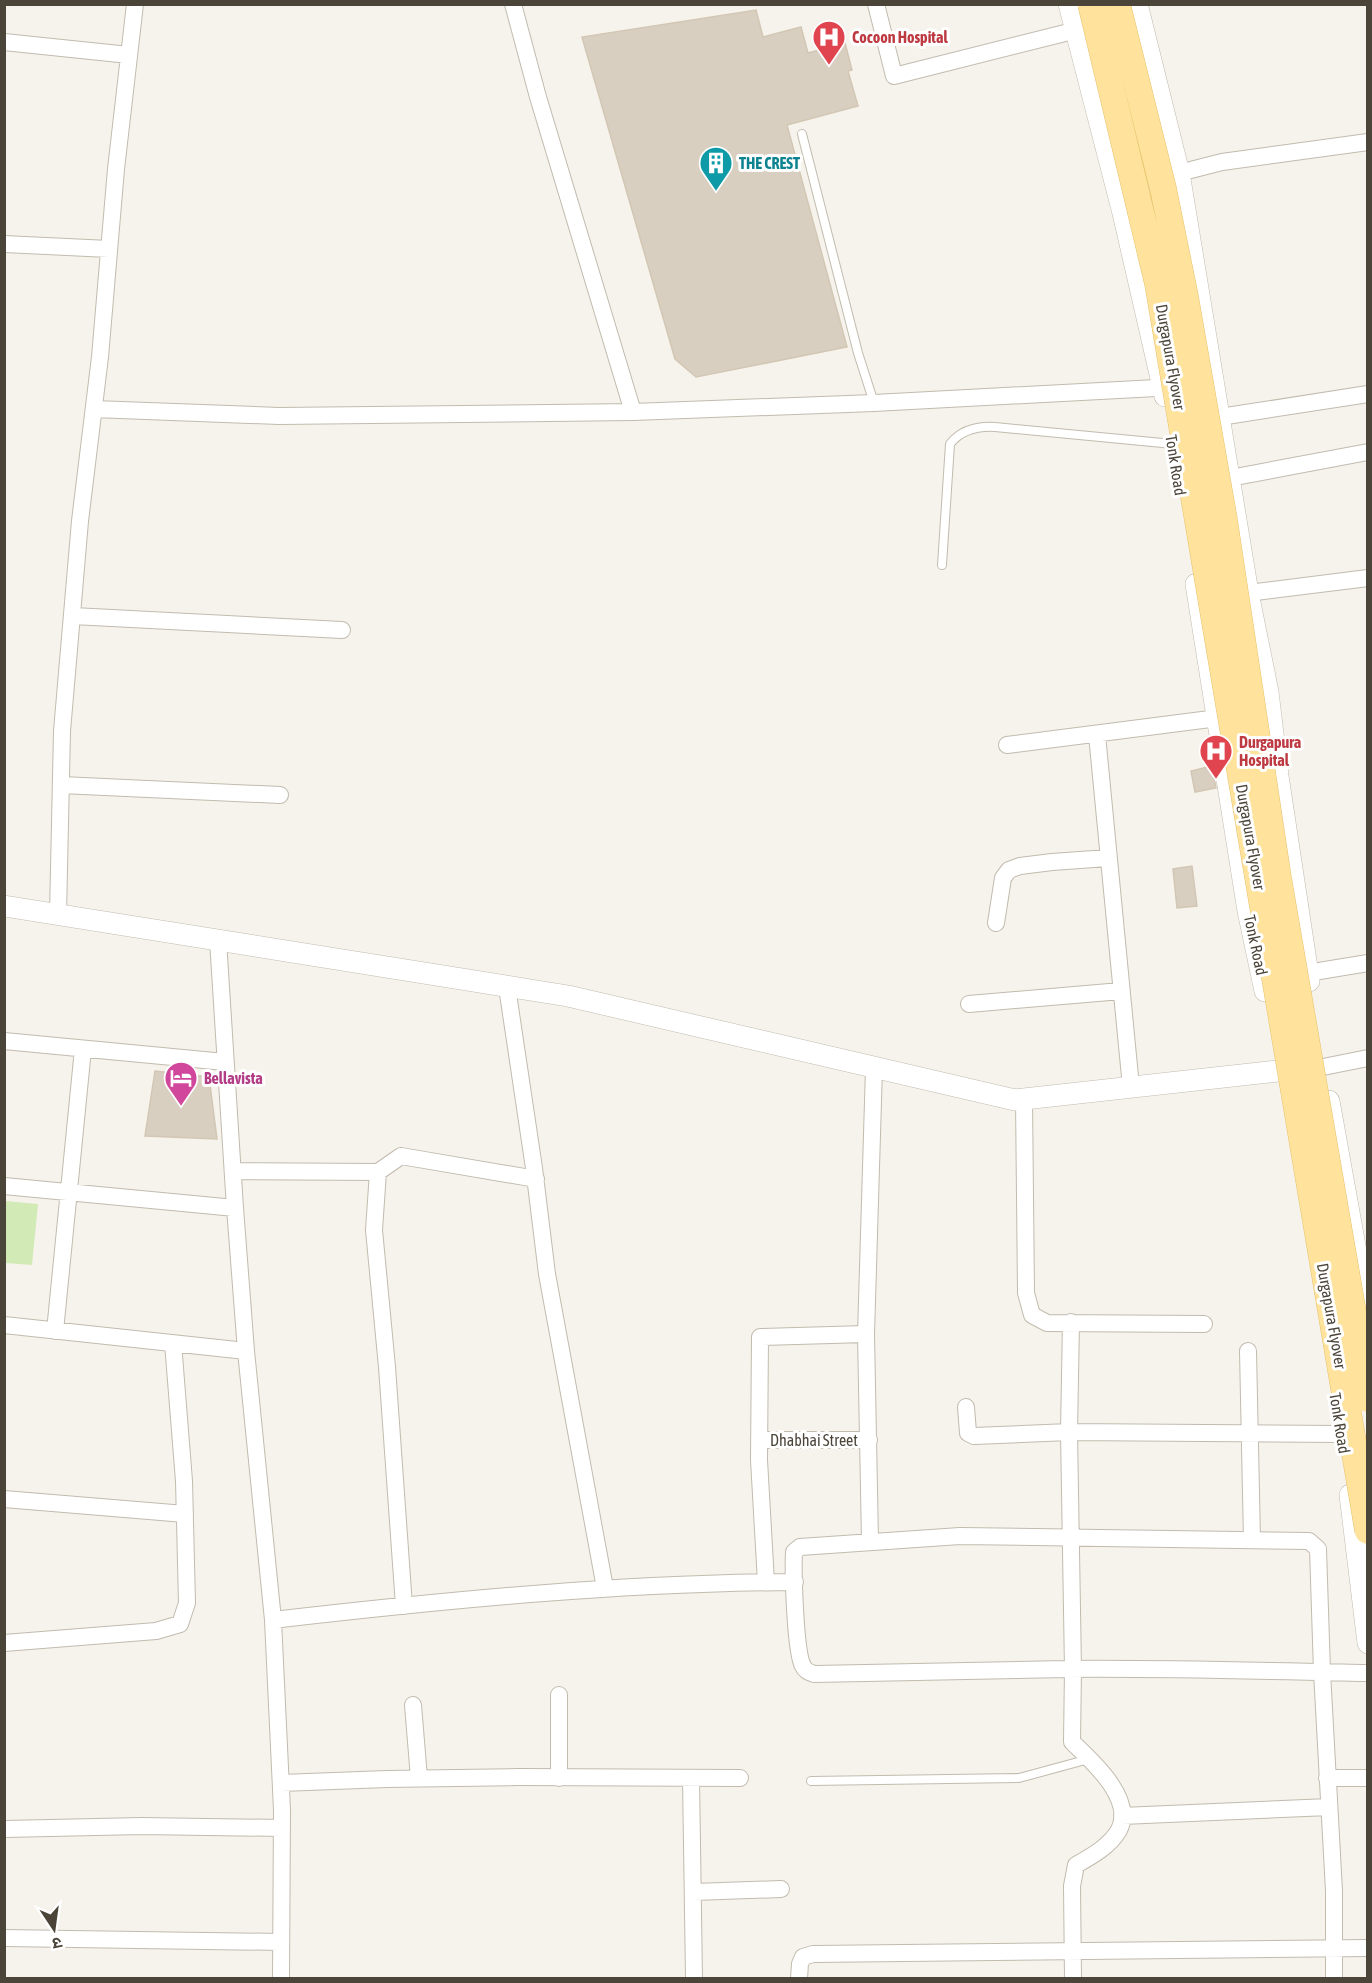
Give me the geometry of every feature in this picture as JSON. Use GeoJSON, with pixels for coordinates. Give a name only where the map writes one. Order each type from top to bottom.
{"type":"FeatureCollection","features":[{"type":"Feature","properties":{"kind":"main road","name":"Durgapura Flyover"},"geometry":{"type":"LineString","coordinates":[[1091,4],[1158,284],[1368,1531]]}},
{"type":"Feature","properties":{"kind":"main road","name":"Durgapura Flyover"},"geometry":{"type":"LineString","coordinates":[[1117,4],[1163,188],[1185,296],[1224,519],[1278,877],[1368,1399]]}},
{"type":"Feature","properties":{"kind":"street"},"geometry":{"type":"LineString","coordinates":[[58,915],[62,731],[80,521],[94,409],[116,169],[135,4]]}},
{"type":"Feature","properties":{"kind":"street"},"geometry":{"type":"LineString","coordinates":[[513,4],[538,97],[633,412]]}},
{"type":"Feature","properties":{"kind":"street"},"geometry":{"type":"LineString","coordinates":[[876,4],[894,76],[1077,30]]}},
{"type":"Feature","properties":{"kind":"street","name":"Tonk Road"},"geometry":{"type":"LineString","coordinates":[[1069,4],[1123,213],[1164,388],[1248,911],[1281,1071],[1342,1434],[1368,1643]]}},
{"type":"Feature","properties":{"kind":"street"},"geometry":{"type":"LineString","coordinates":[[1137,4],[1179,173],[1248,593],[1268,692],[1307,973],[1364,1274],[1368,1318]]}},
{"type":"Feature","properties":{"kind":"street"},"geometry":{"type":"LineString","coordinates":[[4,42],[129,55]]}},
{"type":"Feature","properties":{"kind":"street"},"geometry":{"type":"LineString","coordinates":[[1179,173],[1222,162],[1368,142]]}},
{"type":"Feature","properties":{"kind":"street"},"geometry":{"type":"LineString","coordinates":[[4,244],[109,249]]}},
{"type":"Feature","properties":{"kind":"street"},"geometry":{"type":"LineString","coordinates":[[94,409],[279,416],[633,412],[874,403],[1164,388],[1214,381]]}},
{"type":"Feature","properties":{"kind":"street"},"geometry":{"type":"LineString","coordinates":[[1220,417],[1368,394]]}},
{"type":"Feature","properties":{"kind":"street"},"geometry":{"type":"LineString","coordinates":[[1230,478],[1368,452]]}},
{"type":"Feature","properties":{"kind":"street"},"geometry":{"type":"LineString","coordinates":[[1248,593],[1368,578]]}},
{"type":"Feature","properties":{"kind":"street"},"geometry":{"type":"LineString","coordinates":[[73,616],[342,630]]}},
{"type":"Feature","properties":{"kind":"street"},"geometry":{"type":"LineString","coordinates":[[1007,745],[1218,718]]}},
{"type":"Feature","properties":{"kind":"street"},"geometry":{"type":"LineString","coordinates":[[1097,735],[1131,1087]]}},
{"type":"Feature","properties":{"kind":"street"},"geometry":{"type":"LineString","coordinates":[[61,785],[280,795]]}},
{"type":"Feature","properties":{"kind":"street"},"geometry":{"type":"LineString","coordinates":[[996,923],[1003,878],[1009,870],[1020,866],[1052,862],[1108,858]]}},
{"type":"Feature","properties":{"kind":"street"},"geometry":{"type":"LineString","coordinates":[[4,906],[568,996],[1015,1101],[1323,1066],[1368,1058]]}},
{"type":"Feature","properties":{"kind":"street"},"geometry":{"type":"LineString","coordinates":[[218,940],[246,1351],[273,1620],[281,1783],[281,1978]]}},
{"type":"Feature","properties":{"kind":"street"},"geometry":{"type":"LineString","coordinates":[[1307,973],[1368,963]]}},
{"type":"Feature","properties":{"kind":"street"},"geometry":{"type":"LineString","coordinates":[[507,987],[536,1179],[547,1274],[605,1588]]}},
{"type":"Feature","properties":{"kind":"street"},"geometry":{"type":"LineString","coordinates":[[969,1004],[1121,991]]}},
{"type":"Feature","properties":{"kind":"street"},"geometry":{"type":"LineString","coordinates":[[4,1041],[225,1062]]}},
{"type":"Feature","properties":{"kind":"street"},"geometry":{"type":"LineString","coordinates":[[56,1331],[83,1049]]}},
{"type":"Feature","properties":{"kind":"street"},"geometry":{"type":"LineString","coordinates":[[870,1541],[866,1334],[874,1068]]}},
{"type":"Feature","properties":{"kind":"street"},"geometry":{"type":"LineString","coordinates":[[1024,1100],[1026,1293],[1032,1315],[1047,1323],[1204,1324]]}},
{"type":"Feature","properties":{"kind":"street"},"geometry":{"type":"LineString","coordinates":[[233,1171],[378,1172],[401,1156],[536,1179]]}},
{"type":"Feature","properties":{"kind":"street"},"geometry":{"type":"LineString","coordinates":[[378,1172],[374,1230],[387,1367],[404,1606]]}},
{"type":"Feature","properties":{"kind":"street"},"geometry":{"type":"LineString","coordinates":[[4,1186],[235,1208]]}},
{"type":"Feature","properties":{"kind":"street"},"geometry":{"type":"LineString","coordinates":[[1071,1322],[1069,1432],[1072,1742],[1111,1783],[1119,1800],[1122,1816],[1119,1829],[1112,1839],[1103,1848],[1077,1865],[1072,1886],[1073,1978]]}},
{"type":"Feature","properties":{"kind":"street"},"geometry":{"type":"LineString","coordinates":[[4,1325],[246,1351]]}},
{"type":"Feature","properties":{"kind":"street"},"geometry":{"type":"LineString","coordinates":[[766,1582],[759,1440],[760,1337],[866,1334]]}},
{"type":"Feature","properties":{"kind":"street"},"geometry":{"type":"LineString","coordinates":[[4,1643],[156,1631],[180,1624],[187,1603],[185,1514],[173,1343]]}},
{"type":"Feature","properties":{"kind":"street"},"geometry":{"type":"LineString","coordinates":[[1248,1351],[1252,1540]]}},
{"type":"Feature","properties":{"kind":"street"},"geometry":{"type":"LineString","coordinates":[[966,1407],[967,1430],[971,1436],[1069,1432],[1342,1434]]}},
{"type":"Feature","properties":{"kind":"street","name":"Dhabhai Street"},"geometry":{"type":"LineString","coordinates":[[759,1440],[869,1440]]}},
{"type":"Feature","properties":{"kind":"street"},"geometry":{"type":"LineString","coordinates":[[4,1499],[185,1514]]}},
{"type":"Feature","properties":{"kind":"street"},"geometry":{"type":"LineString","coordinates":[[1334,1978],[1334,1891],[1322,1672],[1318,1549],[1309,1541],[960,1536],[800,1547],[794,1552],[798,1636],[802,1665],[814,1674],[1073,1669],[1322,1672],[1368,1673]]}},
{"type":"Feature","properties":{"kind":"street"},"geometry":{"type":"LineString","coordinates":[[273,1620],[605,1588],[795,1582]]}},
{"type":"Feature","properties":{"kind":"street"},"geometry":{"type":"LineString","coordinates":[[559,1695],[559,1778]]}},
{"type":"Feature","properties":{"kind":"street"},"geometry":{"type":"LineString","coordinates":[[413,1705],[419,1778]]}},
{"type":"Feature","properties":{"kind":"street"},"geometry":{"type":"LineString","coordinates":[[281,1783],[419,1778],[740,1778]]}},
{"type":"Feature","properties":{"kind":"street"},"geometry":{"type":"LineString","coordinates":[[691,1778],[694,1978]]}},
{"type":"Feature","properties":{"kind":"street"},"geometry":{"type":"LineString","coordinates":[[1327,1778],[1368,1778]]}},
{"type":"Feature","properties":{"kind":"street"},"geometry":{"type":"LineString","coordinates":[[1122,1816],[1329,1808]]}},
{"type":"Feature","properties":{"kind":"street"},"geometry":{"type":"LineString","coordinates":[[4,1829],[142,1826],[282,1828]]}},
{"type":"Feature","properties":{"kind":"street"},"geometry":{"type":"LineString","coordinates":[[694,1892],[781,1889]]}},
{"type":"Feature","properties":{"kind":"street"},"geometry":{"type":"LineString","coordinates":[[4,1938],[281,1942]]}},
{"type":"Feature","properties":{"kind":"street"},"geometry":{"type":"LineString","coordinates":[[800,1978],[800,1964],[803,1957],[813,1954],[1368,1948]]}},
{"type":"Feature","properties":{"kind":"lane"},"geometry":{"type":"LineString","coordinates":[[802,134],[858,353],[874,403]]}},
{"type":"Feature","properties":{"kind":"lane"},"geometry":{"type":"LineString","coordinates":[[942,565],[950,444],[966,430],[986,426],[1173,444]]}},
{"type":"Feature","properties":{"kind":"lane"},"geometry":{"type":"LineString","coordinates":[[811,1781],[1018,1778],[1090,1759]]}},
{"type":"Feature","properties":{"kind":"green space"},"geometry":{"type":"Polygon","coordinates":[[[5,1201],[38,1204],[32,1265],[5,1263],[5,1201]]]}},
{"type":"Feature","properties":{"kind":"building","name":"THE CREST"},"geometry":{"type":"Polygon","coordinates":[[[756,10],[763,37],[801,27],[808,53],[845,43],[852,70],[848,71],[858,106],[787,125],[847,347],[696,377],[675,359],[582,37],[756,10]]]}},
{"type":"Feature","properties":{"kind":"building"},"geometry":{"type":"Polygon","coordinates":[[[1212,766],[1216,788],[1195,792],[1191,771],[1212,766]]]}},
{"type":"Feature","properties":{"kind":"building"},"geometry":{"type":"Polygon","coordinates":[[[1192,866],[1197,906],[1177,908],[1173,869],[1192,866]]]}},
{"type":"Feature","properties":{"kind":"building","name":"Bellavista"},"geometry":{"type":"Polygon","coordinates":[[[155,1071],[209,1077],[217,1139],[145,1136],[155,1071]]]}},
{"type":"Feature","properties":{"kind":"place","name":"Cocoon Hospital"},"geometry":{"type":"Point","coordinates":[829,66]}},
{"type":"Feature","properties":{"kind":"place","name":"THE CREST"},"geometry":{"type":"Point","coordinates":[716,192]}},
{"type":"Feature","properties":{"kind":"place","name":"Durgapura Hospital"},"geometry":{"type":"Point","coordinates":[1216,780]}},
{"type":"Feature","properties":{"kind":"place","name":"Bellavista"},"geometry":{"type":"Point","coordinates":[181,1107]}}]}
